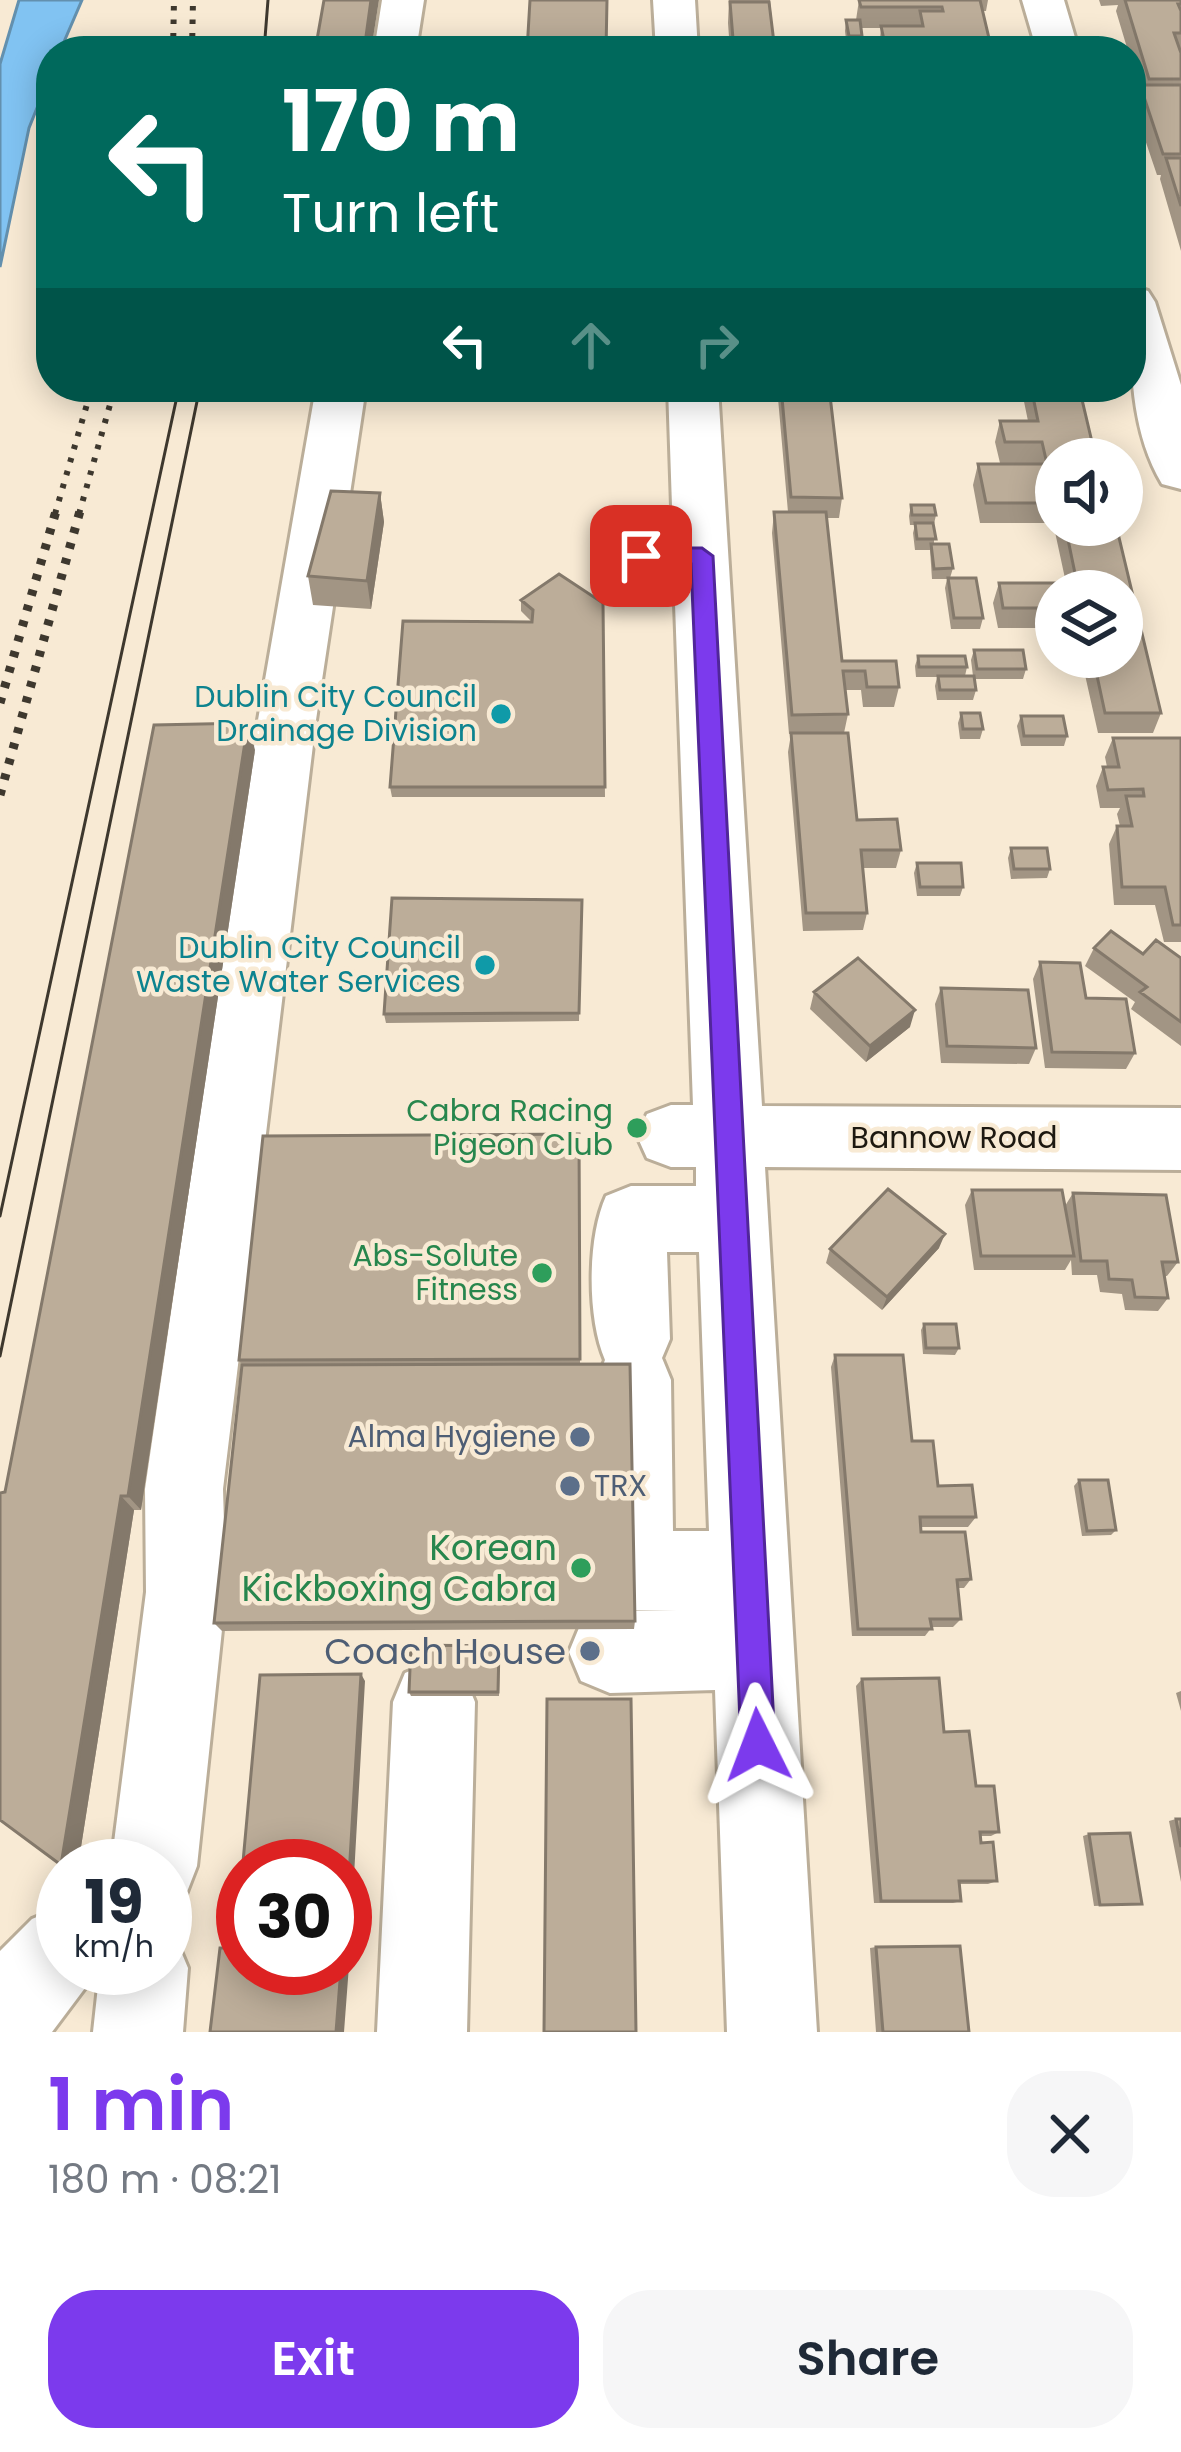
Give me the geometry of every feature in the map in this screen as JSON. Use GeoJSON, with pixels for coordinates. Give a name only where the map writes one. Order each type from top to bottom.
{"type":"FeatureCollection","features":[{"type":"Feature","properties":{"kind":"street"},"geometry":{"type":"LineString","coordinates":[[397,36],[403,0]]}},
{"type":"Feature","properties":{"kind":"street"},"geometry":{"type":"LineString","coordinates":[[674,0],[675,36]]}},
{"type":"Feature","properties":{"kind":"street"},"geometry":{"type":"LineString","coordinates":[[1043,0],[1054,36]]}},
{"type":"Feature","properties":{"kind":"street"},"geometry":{"type":"LineString","coordinates":[[1146,348],[1176,440]]}},
{"type":"Feature","properties":{"kind":"street"},"geometry":{"type":"LineString","coordinates":[[157,1839],[186,1592],[184,1489],[287,720],[339,402]]}},
{"type":"Feature","properties":{"kind":"street"},"geometry":{"type":"LineString","coordinates":[[691,402],[672,556],[699,1136],[732,1220],[772,2032]]}},
{"type":"Feature","properties":{"kind":"street","name":"Bannow Road"},"geometry":{"type":"LineString","coordinates":[[699,1136],[1181,1139]]}},
{"type":"Feature","properties":{"kind":"street"},"geometry":{"type":"LineString","coordinates":[[732,1220],[632,1219],[634,1570],[748,1571]]}},
{"type":"Feature","properties":{"kind":"street"},"geometry":{"type":"LineString","coordinates":[[610,1652],[753,1649]]}},
{"type":"Feature","properties":{"kind":"street"},"geometry":{"type":"LineString","coordinates":[[422,2032],[434,1702]]}},
{"type":"Feature","properties":{"kind":"street"},"geometry":{"type":"LineString","coordinates":[[1,2032],[36,1978]]}},
{"type":"Feature","properties":{"kind":"street"},"geometry":{"type":"LineString","coordinates":[[138,2032],[142,1995]]}},
{"type":"Feature","properties":{"kind":"water"},"geometry":{"type":"Polygon","coordinates":[[[19,0],[82,0],[66,36],[36,36],[36,110],[0,267],[0,64],[19,0]]]}},
{"type":"Feature","properties":{"kind":"building"},"geometry":{"type":"Polygon","coordinates":[[[324,0],[371,0],[366,36],[318,36],[324,0]]]}},
{"type":"Feature","properties":{"kind":"building"},"geometry":{"type":"Polygon","coordinates":[[[530,0],[607,0],[606,36],[528,36],[530,0]]]}},
{"type":"Feature","properties":{"kind":"building"},"geometry":{"type":"Polygon","coordinates":[[[859,0],[980,0],[988,36],[883,36],[881,26],[923,26],[920,11],[943,11],[942,7],[861,7],[859,0]]]}},
{"type":"Feature","properties":{"kind":"building"},"geometry":{"type":"Polygon","coordinates":[[[1125,0],[1181,0],[1181,33],[1174,33],[1181,53],[1181,79],[1149,79],[1146,36],[1136,36],[1125,0]]]}},
{"type":"Feature","properties":{"kind":"building"},"geometry":{"type":"Polygon","coordinates":[[[730,2],[769,2],[773,36],[733,36],[730,2]]]}},
{"type":"Feature","properties":{"kind":"building"},"geometry":{"type":"Polygon","coordinates":[[[846,20],[860,20],[862,36],[849,36],[846,20]]]}},
{"type":"Feature","properties":{"kind":"building"},"geometry":{"type":"Polygon","coordinates":[[[1146,85],[1181,85],[1181,154],[1163,154],[1146,103],[1146,85]]]}},
{"type":"Feature","properties":{"kind":"building"},"geometry":{"type":"Polygon","coordinates":[[[1166,158],[1181,158],[1181,206],[1166,158]]]}},
{"type":"Feature","properties":{"kind":"building"},"geometry":{"type":"Polygon","coordinates":[[[782,402],[831,402],[842,498],[791,497],[782,402]]]}},
{"type":"Feature","properties":{"kind":"building"},"geometry":{"type":"Polygon","coordinates":[[[1034,402],[1083,402],[1091,438],[1005,442],[1000,421],[1038,421],[1034,402]]]}},
{"type":"Feature","properties":{"kind":"building"},"geometry":{"type":"Polygon","coordinates":[[[978,464],[1035,464],[1035,503],[986,503],[978,464]]]}},
{"type":"Feature","properties":{"kind":"building"},"geometry":{"type":"Polygon","coordinates":[[[331,491],[380,493],[367,581],[308,576],[331,491]]]}},
{"type":"Feature","properties":{"kind":"building"},"geometry":{"type":"Polygon","coordinates":[[[911,505],[934,505],[936,515],[912,515],[911,505]]]}},
{"type":"Feature","properties":{"kind":"building"},"geometry":{"type":"Polygon","coordinates":[[[774,512],[826,512],[842,661],[896,661],[899,687],[867,687],[865,671],[843,671],[848,714],[792,715],[774,512]]]}},
{"type":"Feature","properties":{"kind":"building"},"geometry":{"type":"Polygon","coordinates":[[[915,523],[933,523],[936,539],[917,539],[915,523]]]}},
{"type":"Feature","properties":{"kind":"building"},"geometry":{"type":"Polygon","coordinates":[[[931,544],[949,544],[953,568],[934,569],[931,544]]]}},
{"type":"Feature","properties":{"kind":"building"},"geometry":{"type":"Polygon","coordinates":[[[1069,546],[1121,546],[1127,570],[1074,570],[1069,546]]]}},
{"type":"Feature","properties":{"kind":"building","name":"Dublin City Council Drainage Division"},"geometry":{"type":"Polygon","coordinates":[[[559,574],[603,603],[605,787],[390,787],[403,621],[532,622],[533,610],[521,600],[559,574]]]}},
{"type":"Feature","properties":{"kind":"building"},"geometry":{"type":"Polygon","coordinates":[[[948,578],[976,578],[983,618],[954,618],[948,578]]]}},
{"type":"Feature","properties":{"kind":"building"},"geometry":{"type":"Polygon","coordinates":[[[999,583],[1035,583],[1035,608],[1003,608],[999,583]]]}},
{"type":"Feature","properties":{"kind":"building"},"geometry":{"type":"Polygon","coordinates":[[[1143,638],[1161,713],[1105,713],[1098,678],[1143,678],[1143,638]]]}},
{"type":"Feature","properties":{"kind":"building"},"geometry":{"type":"Polygon","coordinates":[[[974,650],[1023,650],[1026,669],[977,669],[974,650]]]}},
{"type":"Feature","properties":{"kind":"building"},"geometry":{"type":"Polygon","coordinates":[[[918,656],[965,656],[967,667],[919,667],[918,656]]]}},
{"type":"Feature","properties":{"kind":"building"},"geometry":{"type":"Polygon","coordinates":[[[938,676],[974,676],[976,690],[940,690],[938,676]]]}},
{"type":"Feature","properties":{"kind":"building"},"geometry":{"type":"Polygon","coordinates":[[[961,713],[980,713],[983,729],[963,729],[961,713]]]}},
{"type":"Feature","properties":{"kind":"building"},"geometry":{"type":"Polygon","coordinates":[[[1021,716],[1063,716],[1067,736],[1024,736],[1021,716]]]}},
{"type":"Feature","properties":{"kind":"building"},"geometry":{"type":"Polygon","coordinates":[[[248,723],[128,1496],[121,1496],[65,1839],[36,1839],[36,1847],[0,1820],[0,1493],[5,1492],[154,725],[248,723]]]}},
{"type":"Feature","properties":{"kind":"building"},"geometry":{"type":"Polygon","coordinates":[[[791,733],[848,733],[857,820],[897,819],[901,850],[861,850],[867,913],[806,913],[791,733]]]}},
{"type":"Feature","properties":{"kind":"building"},"geometry":{"type":"Polygon","coordinates":[[[1113,738],[1181,738],[1181,925],[1173,925],[1165,887],[1122,887],[1117,826],[1132,826],[1126,796],[1144,796],[1143,789],[1108,790],[1103,767],[1119,767],[1113,738]]]}},
{"type":"Feature","properties":{"kind":"building"},"geometry":{"type":"Polygon","coordinates":[[[1011,848],[1047,848],[1050,869],[1014,869],[1011,848]]]}},
{"type":"Feature","properties":{"kind":"building"},"geometry":{"type":"Polygon","coordinates":[[[917,863],[961,863],[963,887],[920,887],[917,863]]]}},
{"type":"Feature","properties":{"kind":"building","name":"Dublin City Council Waste Water Services"},"geometry":{"type":"Polygon","coordinates":[[[392,898],[582,900],[579,1013],[384,1014],[392,898]]]}},
{"type":"Feature","properties":{"kind":"building"},"geometry":{"type":"Polygon","coordinates":[[[1111,931],[1143,954],[1156,940],[1181,958],[1181,1022],[1140,992],[1147,987],[1094,948],[1111,931]]]}},
{"type":"Feature","properties":{"kind":"building"},"geometry":{"type":"Polygon","coordinates":[[[858,958],[915,1010],[870,1046],[814,992],[858,958]]]}},
{"type":"Feature","properties":{"kind":"building"},"geometry":{"type":"Polygon","coordinates":[[[1040,962],[1080,963],[1086,998],[1126,999],[1135,1053],[1052,1052],[1040,962]]]}},
{"type":"Feature","properties":{"kind":"building"},"geometry":{"type":"Polygon","coordinates":[[[941,988],[1028,990],[1036,1048],[947,1046],[941,988]]]}},
{"type":"Feature","properties":{"kind":"building"},"geometry":{"type":"Polygon","coordinates":[[[579,1134],[580,1359],[239,1360],[263,1136],[579,1134]]]}},
{"type":"Feature","properties":{"kind":"building"},"geometry":{"type":"Polygon","coordinates":[[[888,1189],[945,1234],[887,1297],[830,1249],[888,1189]]]}},
{"type":"Feature","properties":{"kind":"building"},"geometry":{"type":"Polygon","coordinates":[[[972,1190],[1062,1190],[1074,1256],[981,1256],[972,1190]]]}},
{"type":"Feature","properties":{"kind":"building"},"geometry":{"type":"Polygon","coordinates":[[[1073,1193],[1166,1195],[1178,1262],[1162,1262],[1168,1298],[1135,1297],[1132,1280],[1109,1279],[1107,1261],[1081,1261],[1073,1193]]]}},
{"type":"Feature","properties":{"kind":"building"},"geometry":{"type":"Polygon","coordinates":[[[924,1324],[956,1324],[959,1348],[926,1348],[924,1324]]]}},
{"type":"Feature","properties":{"kind":"building"},"geometry":{"type":"Polygon","coordinates":[[[835,1355],[903,1355],[912,1441],[933,1441],[938,1486],[972,1485],[976,1517],[920,1517],[921,1532],[965,1532],[971,1579],[957,1580],[961,1619],[930,1619],[932,1629],[858,1629],[835,1355]]]}},
{"type":"Feature","properties":{"kind":"building"},"geometry":{"type":"Polygon","coordinates":[[[630,1364],[635,1621],[214,1623],[242,1365],[630,1364]]]}},
{"type":"Feature","properties":{"kind":"building"},"geometry":{"type":"Polygon","coordinates":[[[1079,1480],[1108,1480],[1116,1530],[1087,1531],[1079,1480]]]}},
{"type":"Feature","properties":{"kind":"building"},"geometry":{"type":"Polygon","coordinates":[[[411,1645],[499,1646],[498,1692],[409,1692],[411,1645]]]}},
{"type":"Feature","properties":{"kind":"building"},"geometry":{"type":"Polygon","coordinates":[[[361,1674],[351,1839],[245,1839],[260,1675],[361,1674]]]}},
{"type":"Feature","properties":{"kind":"building"},"geometry":{"type":"Polygon","coordinates":[[[939,1678],[944,1732],[969,1731],[976,1786],[994,1786],[999,1832],[980,1832],[981,1843],[993,1842],[997,1881],[959,1881],[961,1901],[881,1901],[862,1679],[939,1678]]]}},
{"type":"Feature","properties":{"kind":"building"},"geometry":{"type":"Polygon","coordinates":[[[547,1699],[631,1699],[636,2032],[544,2032],[547,1699]]]}},
{"type":"Feature","properties":{"kind":"building"},"geometry":{"type":"Polygon","coordinates":[[[1130,1833],[1142,1904],[1100,1905],[1089,1834],[1130,1833]]]}},
{"type":"Feature","properties":{"kind":"building"},"geometry":{"type":"Polygon","coordinates":[[[960,1946],[969,2032],[883,2032],[876,1947],[960,1946]]]}},
{"type":"Feature","properties":{"kind":"building"},"geometry":{"type":"Polygon","coordinates":[[[216,1982],[216,1995],[339,1995],[336,2032],[210,2032],[216,1982]]]}},
{"type":"Feature","properties":{"kind":"tram line"},"geometry":{"type":"LineString","coordinates":[[265,36],[268,0]]}},
{"type":"Feature","properties":{"kind":"tram line"},"geometry":{"type":"LineString","coordinates":[[0,1216],[176,402]]}},
{"type":"Feature","properties":{"kind":"tram line"},"geometry":{"type":"LineString","coordinates":[[0,1356],[197,402]]}},
{"type":"Feature","properties":{"kind":"railway"},"geometry":{"type":"LineString","coordinates":[[173,36],[174,0]]}},
{"type":"Feature","properties":{"kind":"railway"},"geometry":{"type":"LineString","coordinates":[[192,36],[193,0]]}},
{"type":"Feature","properties":{"kind":"railway"},"geometry":{"type":"LineString","coordinates":[[55,514],[88,402]]}},
{"type":"Feature","properties":{"kind":"railway"},"geometry":{"type":"LineString","coordinates":[[79,514],[111,402]]}},
{"type":"Feature","properties":{"kind":"railway"},"geometry":{"type":"LineString","coordinates":[[0,703],[56,511]]}},
{"type":"Feature","properties":{"kind":"railway"},"geometry":{"type":"LineString","coordinates":[[0,795],[80,511]]}},
{"type":"Feature","properties":{"kind":"place","name":"Dublin City Council Drainage Division"},"geometry":{"type":"Point","coordinates":[501,714]}},
{"type":"Feature","properties":{"kind":"place","name":"Dublin City Council Waste Water Services"},"geometry":{"type":"Point","coordinates":[485,965]}},
{"type":"Feature","properties":{"kind":"place","name":"Cabra Racing Pigeon Club"},"geometry":{"type":"Point","coordinates":[637,1128]}},
{"type":"Feature","properties":{"kind":"place","name":"Abs-Solute Fitness"},"geometry":{"type":"Point","coordinates":[542,1273]}},
{"type":"Feature","properties":{"kind":"place","name":"Alma Hygiene"},"geometry":{"type":"Point","coordinates":[580,1437]}},
{"type":"Feature","properties":{"kind":"place","name":"TRX"},"geometry":{"type":"Point","coordinates":[570,1486]}},
{"type":"Feature","properties":{"kind":"place","name":"Korean Kickboxing Cabra"},"geometry":{"type":"Point","coordinates":[581,1568]}},
{"type":"Feature","properties":{"kind":"place","name":"Coach House"},"geometry":{"type":"Point","coordinates":[590,1651]}},
{"type":"Feature","properties":{"kind":"route"},"geometry":{"type":"LineString","coordinates":[[641,556],[702,556],[758,1745]]}}]}
